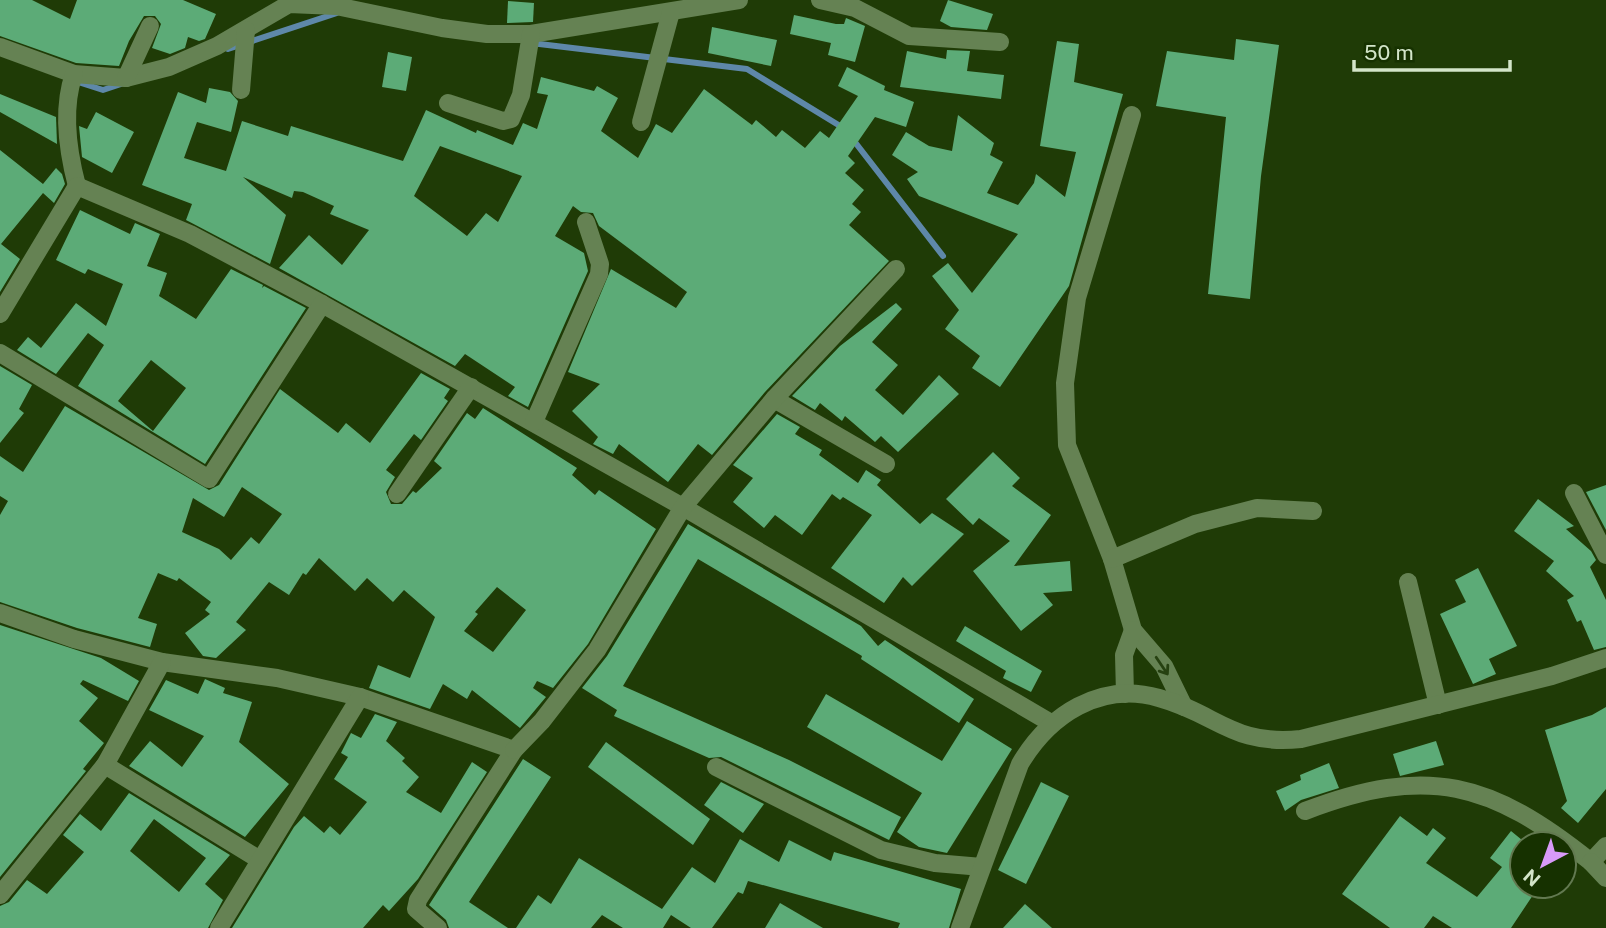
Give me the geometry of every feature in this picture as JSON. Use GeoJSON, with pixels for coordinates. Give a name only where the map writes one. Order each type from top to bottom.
{"type":"FeatureCollection","features":[{"type":"Feature","properties":{"kind":"street"},"geometry":{"type":"LineString","coordinates":[[0,47],[72,83],[126,78],[245,43],[289,4],[338,3],[442,28],[487,34],[530,44],[671,12],[738,0]]}},
{"type":"Feature","properties":{"kind":"street"},"geometry":{"type":"LineString","coordinates":[[820,0],[855,8],[909,36],[1000,42]]}},
{"type":"Feature","properties":{"kind":"street"},"geometry":{"type":"LineString","coordinates":[[640,122],[657,71],[671,12]]}},
{"type":"Feature","properties":{"kind":"street"},"geometry":{"type":"LineString","coordinates":[[126,78],[149,26]]}},
{"type":"Feature","properties":{"kind":"street"},"geometry":{"type":"LineString","coordinates":[[241,90],[245,43]]}},
{"type":"Feature","properties":{"kind":"street"},"geometry":{"type":"LineString","coordinates":[[448,103],[503,121],[511,119],[521,95],[530,44]]}},
{"type":"Feature","properties":{"kind":"street"},"geometry":{"type":"LineString","coordinates":[[0,314],[77,186],[72,167],[72,83]]}},
{"type":"Feature","properties":{"kind":"street"},"geometry":{"type":"LineString","coordinates":[[1132,115],[1077,298],[1065,383],[1067,445],[1112,559],[1133,630],[1164,666],[1184,707]]}},
{"type":"Feature","properties":{"kind":"street"},"geometry":{"type":"LineString","coordinates":[[77,186],[190,234],[323,304],[683,507],[1051,723]]}},
{"type":"Feature","properties":{"kind":"street"},"geometry":{"type":"LineString","coordinates":[[534,422],[599,274],[600,264],[586,222]]}},
{"type":"Feature","properties":{"kind":"street"},"geometry":{"type":"LineString","coordinates":[[438,928],[420,915],[416,909],[418,900],[514,750],[542,721],[597,650],[683,507],[774,399],[896,269]]}},
{"type":"Feature","properties":{"kind":"street"},"geometry":{"type":"LineString","coordinates":[[0,353],[209,479],[323,304]]}},
{"type":"Feature","properties":{"kind":"street"},"geometry":{"type":"LineString","coordinates":[[397,494],[471,387]]}},
{"type":"Feature","properties":{"kind":"street"},"geometry":{"type":"LineString","coordinates":[[774,399],[886,464]]}},
{"type":"Feature","properties":{"kind":"street"},"geometry":{"type":"LineString","coordinates":[[1574,492],[1606,555]]}},
{"type":"Feature","properties":{"kind":"street"},"geometry":{"type":"LineString","coordinates":[[1112,559],[1195,524],[1257,508],[1313,511]]}},
{"type":"Feature","properties":{"kind":"street"},"geometry":{"type":"LineString","coordinates":[[1408,582],[1438,705]]}},
{"type":"Feature","properties":{"kind":"street"},"geometry":{"type":"LineString","coordinates":[[0,613],[74,639],[162,662],[277,678],[360,697],[514,750]]}},
{"type":"Feature","properties":{"kind":"street"},"geometry":{"type":"LineString","coordinates":[[1117,695],[1124,655],[1133,630]]}},
{"type":"Feature","properties":{"kind":"street"},"geometry":{"type":"LineString","coordinates":[[967,924],[982,867],[1020,764],[1033,741],[1051,723],[1081,704],[1117,695],[1158,697],[1248,738],[1271,742],[1301,739],[1438,705],[1552,676],[1606,658]]}},
{"type":"Feature","properties":{"kind":"street"},"geometry":{"type":"LineString","coordinates":[[0,895],[106,765],[162,662]]}},
{"type":"Feature","properties":{"kind":"street"},"geometry":{"type":"LineString","coordinates":[[219,928],[360,697]]}},
{"type":"Feature","properties":{"kind":"street"},"geometry":{"type":"LineString","coordinates":[[106,765],[260,860]]}},
{"type":"Feature","properties":{"kind":"street"},"geometry":{"type":"LineString","coordinates":[[716,768],[881,850],[934,863],[982,867]]}},
{"type":"Feature","properties":{"kind":"street"},"geometry":{"type":"LineString","coordinates":[[1306,811],[1366,793],[1435,784],[1461,787],[1544,825],[1591,862],[1606,878]]}},
{"type":"Feature","properties":{"kind":"street"},"geometry":{"type":"LineString","coordinates":[[1591,862],[1606,846]]}},
{"type":"Feature","properties":{"kind":"building"},"geometry":{"type":"Polygon","coordinates":[[[0,0],[32,0],[70,19],[77,0],[183,0],[216,14],[205,39],[199,41],[188,37],[185,48],[170,54],[152,48],[161,24],[155,16],[144,16],[129,41],[119,66],[76,63],[0,36],[0,0]]]}},
{"type":"Feature","properties":{"kind":"building"},"geometry":{"type":"Polygon","coordinates":[[[948,0],[993,14],[987,30],[951,27],[940,21],[948,0]]]}},
{"type":"Feature","properties":{"kind":"building"},"geometry":{"type":"Polygon","coordinates":[[[508,1],[534,3],[533,22],[507,23],[508,1]]]}},
{"type":"Feature","properties":{"kind":"building"},"geometry":{"type":"Polygon","coordinates":[[[794,15],[836,24],[844,24],[846,18],[865,26],[855,62],[828,55],[831,43],[790,34],[794,15]]]}},
{"type":"Feature","properties":{"kind":"building"},"geometry":{"type":"Polygon","coordinates":[[[712,27],[777,40],[771,66],[708,53],[712,27]]]}},
{"type":"Feature","properties":{"kind":"building"},"geometry":{"type":"Polygon","coordinates":[[[1236,39],[1279,45],[1261,176],[1250,299],[1208,294],[1226,117],[1156,106],[1167,51],[1234,60],[1236,39]]]}},
{"type":"Feature","properties":{"kind":"building"},"geometry":{"type":"Polygon","coordinates":[[[1057,41],[1079,44],[1074,82],[1123,94],[1069,286],[1000,387],[972,368],[980,356],[945,329],[959,310],[932,276],[948,263],[972,293],[1018,234],[919,196],[907,179],[918,172],[892,155],[906,132],[929,146],[952,151],[958,115],[994,143],[990,155],[1003,162],[987,193],[1018,205],[1034,183],[1036,174],[1065,197],[1076,152],[1040,146],[1057,41]]]}},
{"type":"Feature","properties":{"kind":"building"},"geometry":{"type":"Polygon","coordinates":[[[947,50],[970,51],[967,71],[1004,75],[1001,99],[900,87],[907,51],[946,59],[947,50]]]}},
{"type":"Feature","properties":{"kind":"building"},"geometry":{"type":"Polygon","coordinates":[[[388,52],[412,57],[406,91],[382,87],[388,52]]]}},
{"type":"Feature","properties":{"kind":"building"},"geometry":{"type":"Polygon","coordinates":[[[847,67],[885,86],[884,90],[914,102],[906,127],[875,117],[848,156],[855,163],[845,173],[864,190],[852,204],[861,212],[849,225],[889,261],[765,392],[712,455],[698,444],[668,482],[619,444],[613,454],[593,444],[598,437],[572,411],[600,384],[568,372],[611,269],[676,308],[687,292],[599,226],[593,213],[581,212],[573,206],[555,236],[584,253],[588,271],[528,407],[508,396],[515,387],[465,354],[455,366],[279,268],[309,235],[342,265],[369,230],[330,214],[334,206],[303,192],[294,191],[292,198],[243,177],[286,215],[270,264],[186,220],[192,204],[142,185],[178,92],[206,103],[209,88],[230,92],[238,101],[231,132],[197,122],[184,158],[226,171],[242,121],[288,136],[291,126],[403,161],[426,110],[476,133],[477,130],[513,145],[523,123],[537,129],[548,95],[537,93],[541,77],[594,91],[597,86],[618,98],[601,131],[638,158],[656,124],[672,133],[704,89],[752,125],[756,120],[776,137],[782,130],[805,148],[820,131],[829,138],[858,96],[838,86],[847,67]],[[440,146],[414,196],[467,236],[486,213],[498,222],[522,176],[440,146]]]}},
{"type":"Feature","properties":{"kind":"building"},"geometry":{"type":"Polygon","coordinates":[[[0,94],[56,117],[57,144],[0,112],[0,94]]]}},
{"type":"Feature","properties":{"kind":"building"},"geometry":{"type":"Polygon","coordinates":[[[96,112],[134,132],[112,173],[82,157],[79,126],[87,129],[96,112]]]}},
{"type":"Feature","properties":{"kind":"building"},"geometry":{"type":"Polygon","coordinates":[[[0,150],[43,184],[56,168],[62,174],[65,184],[54,203],[43,193],[1,244],[20,259],[0,292],[0,150]]]}},
{"type":"Feature","properties":{"kind":"building"},"geometry":{"type":"Polygon","coordinates":[[[80,210],[130,234],[135,223],[160,234],[147,266],[167,273],[159,296],[196,319],[231,269],[263,285],[262,288],[264,286],[306,308],[205,464],[78,386],[104,345],[88,333],[56,374],[17,350],[28,337],[41,348],[76,303],[106,326],[123,284],[88,269],[85,274],[56,260],[80,210]],[[151,360],[118,401],[153,431],[186,388],[151,360]]]}},
{"type":"Feature","properties":{"kind":"building"},"geometry":{"type":"Polygon","coordinates":[[[896,303],[902,309],[872,342],[898,365],[875,390],[903,415],[939,375],[959,394],[898,452],[881,436],[875,442],[845,416],[842,421],[820,403],[815,410],[792,396],[840,346],[896,303]]]}},
{"type":"Feature","properties":{"kind":"building"},"geometry":{"type":"Polygon","coordinates":[[[0,366],[32,385],[19,409],[24,413],[0,443],[0,366]]]}},
{"type":"Feature","properties":{"kind":"building"},"geometry":{"type":"Polygon","coordinates":[[[421,373],[450,389],[444,398],[448,401],[421,440],[414,434],[386,470],[395,477],[386,492],[391,504],[402,504],[413,491],[416,493],[442,468],[434,461],[467,413],[475,419],[483,408],[577,468],[572,475],[595,495],[599,490],[656,529],[588,644],[553,688],[537,681],[533,688],[546,697],[520,728],[472,690],[467,699],[443,684],[430,709],[369,688],[378,665],[410,678],[435,617],[404,590],[393,602],[367,578],[355,591],[319,558],[306,575],[303,573],[289,595],[269,582],[236,622],[246,630],[216,658],[203,656],[185,633],[210,614],[205,610],[211,602],[179,578],[177,581],[158,573],[138,618],[157,624],[150,647],[77,628],[0,602],[0,515],[8,501],[0,496],[0,456],[23,472],[65,406],[209,490],[219,485],[280,389],[338,433],[346,423],[370,443],[421,373]],[[242,487],[224,517],[193,498],[182,532],[219,549],[231,560],[251,537],[259,544],[282,514],[242,487]],[[497,587],[475,612],[478,614],[464,631],[493,652],[526,610],[497,587]]]}},
{"type":"Feature","properties":{"kind":"building"},"geometry":{"type":"Polygon","coordinates":[[[777,414],[800,427],[795,434],[822,450],[819,455],[858,483],[866,470],[881,480],[877,485],[920,524],[932,513],[964,534],[912,586],[903,577],[884,603],[831,568],[872,515],[843,497],[840,500],[832,494],[802,535],[775,515],[764,528],[733,502],[753,478],[733,465],[777,414]]]}},
{"type":"Feature","properties":{"kind":"building"},"geometry":{"type":"Polygon","coordinates":[[[993,452],[1020,478],[1012,486],[1051,515],[1014,566],[1070,561],[1072,591],[1043,593],[1053,605],[1021,631],[973,571],[1010,541],[979,518],[973,525],[946,499],[993,452]]]}},
{"type":"Feature","properties":{"kind":"building"},"geometry":{"type":"Polygon","coordinates":[[[1606,485],[1606,530],[1586,492],[1606,485]]]}},
{"type":"Feature","properties":{"kind":"building"},"geometry":{"type":"Polygon","coordinates":[[[1538,499],[1574,526],[1566,529],[1591,551],[1596,560],[1590,567],[1606,600],[1606,647],[1594,650],[1581,620],[1577,622],[1567,600],[1574,596],[1546,571],[1554,561],[1514,531],[1538,499]]]}},
{"type":"Feature","properties":{"kind":"building"},"geometry":{"type":"Polygon","coordinates":[[[688,524],[861,626],[878,646],[885,640],[974,699],[959,723],[861,659],[862,656],[698,559],[623,686],[789,760],[901,817],[889,840],[721,757],[709,758],[614,716],[617,710],[582,688],[607,656],[688,524]]]}},
{"type":"Feature","properties":{"kind":"building"},"geometry":{"type":"Polygon","coordinates":[[[1478,568],[1517,646],[1489,659],[1496,674],[1473,684],[1440,614],[1466,602],[1455,580],[1478,568]]]}},
{"type":"Feature","properties":{"kind":"building"},"geometry":{"type":"Polygon","coordinates":[[[0,625],[101,658],[139,681],[128,701],[83,680],[80,684],[98,698],[79,721],[104,743],[83,769],[86,771],[0,877],[0,625]]]}},
{"type":"Feature","properties":{"kind":"building"},"geometry":{"type":"Polygon","coordinates":[[[965,626],[1042,671],[1031,692],[1003,678],[1006,671],[956,641],[965,626]]]}},
{"type":"Feature","properties":{"kind":"building"},"geometry":{"type":"Polygon","coordinates":[[[205,679],[225,688],[223,693],[252,702],[239,742],[289,784],[245,837],[129,766],[150,741],[182,767],[204,736],[149,710],[166,680],[198,694],[205,679]]]}},
{"type":"Feature","properties":{"kind":"building"},"geometry":{"type":"Polygon","coordinates":[[[826,694],[942,761],[967,721],[1012,749],[947,853],[919,847],[897,832],[922,793],[807,727],[826,694]]]}},
{"type":"Feature","properties":{"kind":"building"},"geometry":{"type":"Polygon","coordinates":[[[1606,707],[1606,789],[1578,823],[1561,808],[1567,801],[1545,730],[1592,715],[1606,707]]]}},
{"type":"Feature","properties":{"kind":"building"},"geometry":{"type":"Polygon","coordinates":[[[375,714],[397,722],[386,741],[405,758],[402,761],[419,777],[406,792],[441,813],[472,762],[487,772],[418,879],[389,911],[383,905],[363,928],[232,928],[294,827],[304,816],[324,833],[330,826],[340,835],[367,802],[334,779],[348,757],[341,753],[351,733],[361,738],[375,714]]]}},
{"type":"Feature","properties":{"kind":"building"},"geometry":{"type":"Polygon","coordinates":[[[1436,741],[1444,765],[1400,776],[1393,754],[1436,741]]]}},
{"type":"Feature","properties":{"kind":"building"},"geometry":{"type":"Polygon","coordinates":[[[606,742],[710,819],[693,845],[588,767],[606,742]]]}},
{"type":"Feature","properties":{"kind":"building"},"geometry":{"type":"Polygon","coordinates":[[[523,759],[551,777],[469,902],[508,928],[449,928],[446,920],[429,905],[523,759]]]}},
{"type":"Feature","properties":{"kind":"building"},"geometry":{"type":"Polygon","coordinates":[[[1329,763],[1339,788],[1301,800],[1285,811],[1276,791],[1301,780],[1300,775],[1329,763]]]}},
{"type":"Feature","properties":{"kind":"building"},"geometry":{"type":"Polygon","coordinates":[[[721,782],[764,804],[743,833],[704,805],[721,782]]]}},
{"type":"Feature","properties":{"kind":"building"},"geometry":{"type":"Polygon","coordinates":[[[1041,782],[1069,796],[1026,884],[998,870],[1041,782]]]}},
{"type":"Feature","properties":{"kind":"building"},"geometry":{"type":"Polygon","coordinates":[[[129,793],[230,855],[205,884],[223,900],[208,928],[0,928],[0,906],[9,902],[27,880],[47,894],[84,852],[63,835],[80,814],[101,831],[129,793]],[[154,819],[130,851],[179,892],[206,858],[154,819]]]}},
{"type":"Feature","properties":{"kind":"building"},"geometry":{"type":"Polygon","coordinates":[[[1400,816],[1427,836],[1433,828],[1446,838],[1426,863],[1477,897],[1502,867],[1490,858],[1508,835],[1508,900],[1530,900],[1511,928],[1452,928],[1433,916],[1424,928],[1390,928],[1342,894],[1400,816]]]}},
{"type":"Feature","properties":{"kind":"building"},"geometry":{"type":"Polygon","coordinates":[[[740,839],[779,862],[789,840],[831,861],[834,852],[961,889],[949,928],[898,928],[900,923],[748,881],[743,894],[738,892],[712,928],[691,928],[671,915],[663,928],[623,928],[602,915],[591,928],[516,928],[538,895],[551,904],[579,858],[662,909],[692,867],[715,883],[740,839]]]}},
{"type":"Feature","properties":{"kind":"building"},"geometry":{"type":"Polygon","coordinates":[[[780,903],[823,928],[765,928],[780,903]]]}},
{"type":"Feature","properties":{"kind":"building"},"geometry":{"type":"Polygon","coordinates":[[[1025,904],[1052,928],[1003,928],[1025,904]]]}},
{"type":"Feature","properties":{"kind":"waterway"},"geometry":{"type":"LineString","coordinates":[[228,49],[337,13]]}},
{"type":"Feature","properties":{"kind":"waterway"},"geometry":{"type":"LineString","coordinates":[[531,43],[747,69],[845,129]]}},
{"type":"Feature","properties":{"kind":"waterway"},"geometry":{"type":"LineString","coordinates":[[75,81],[103,90],[121,84]]}},
{"type":"Feature","properties":{"kind":"waterway"},"geometry":{"type":"LineString","coordinates":[[851,137],[943,256]]}}]}
